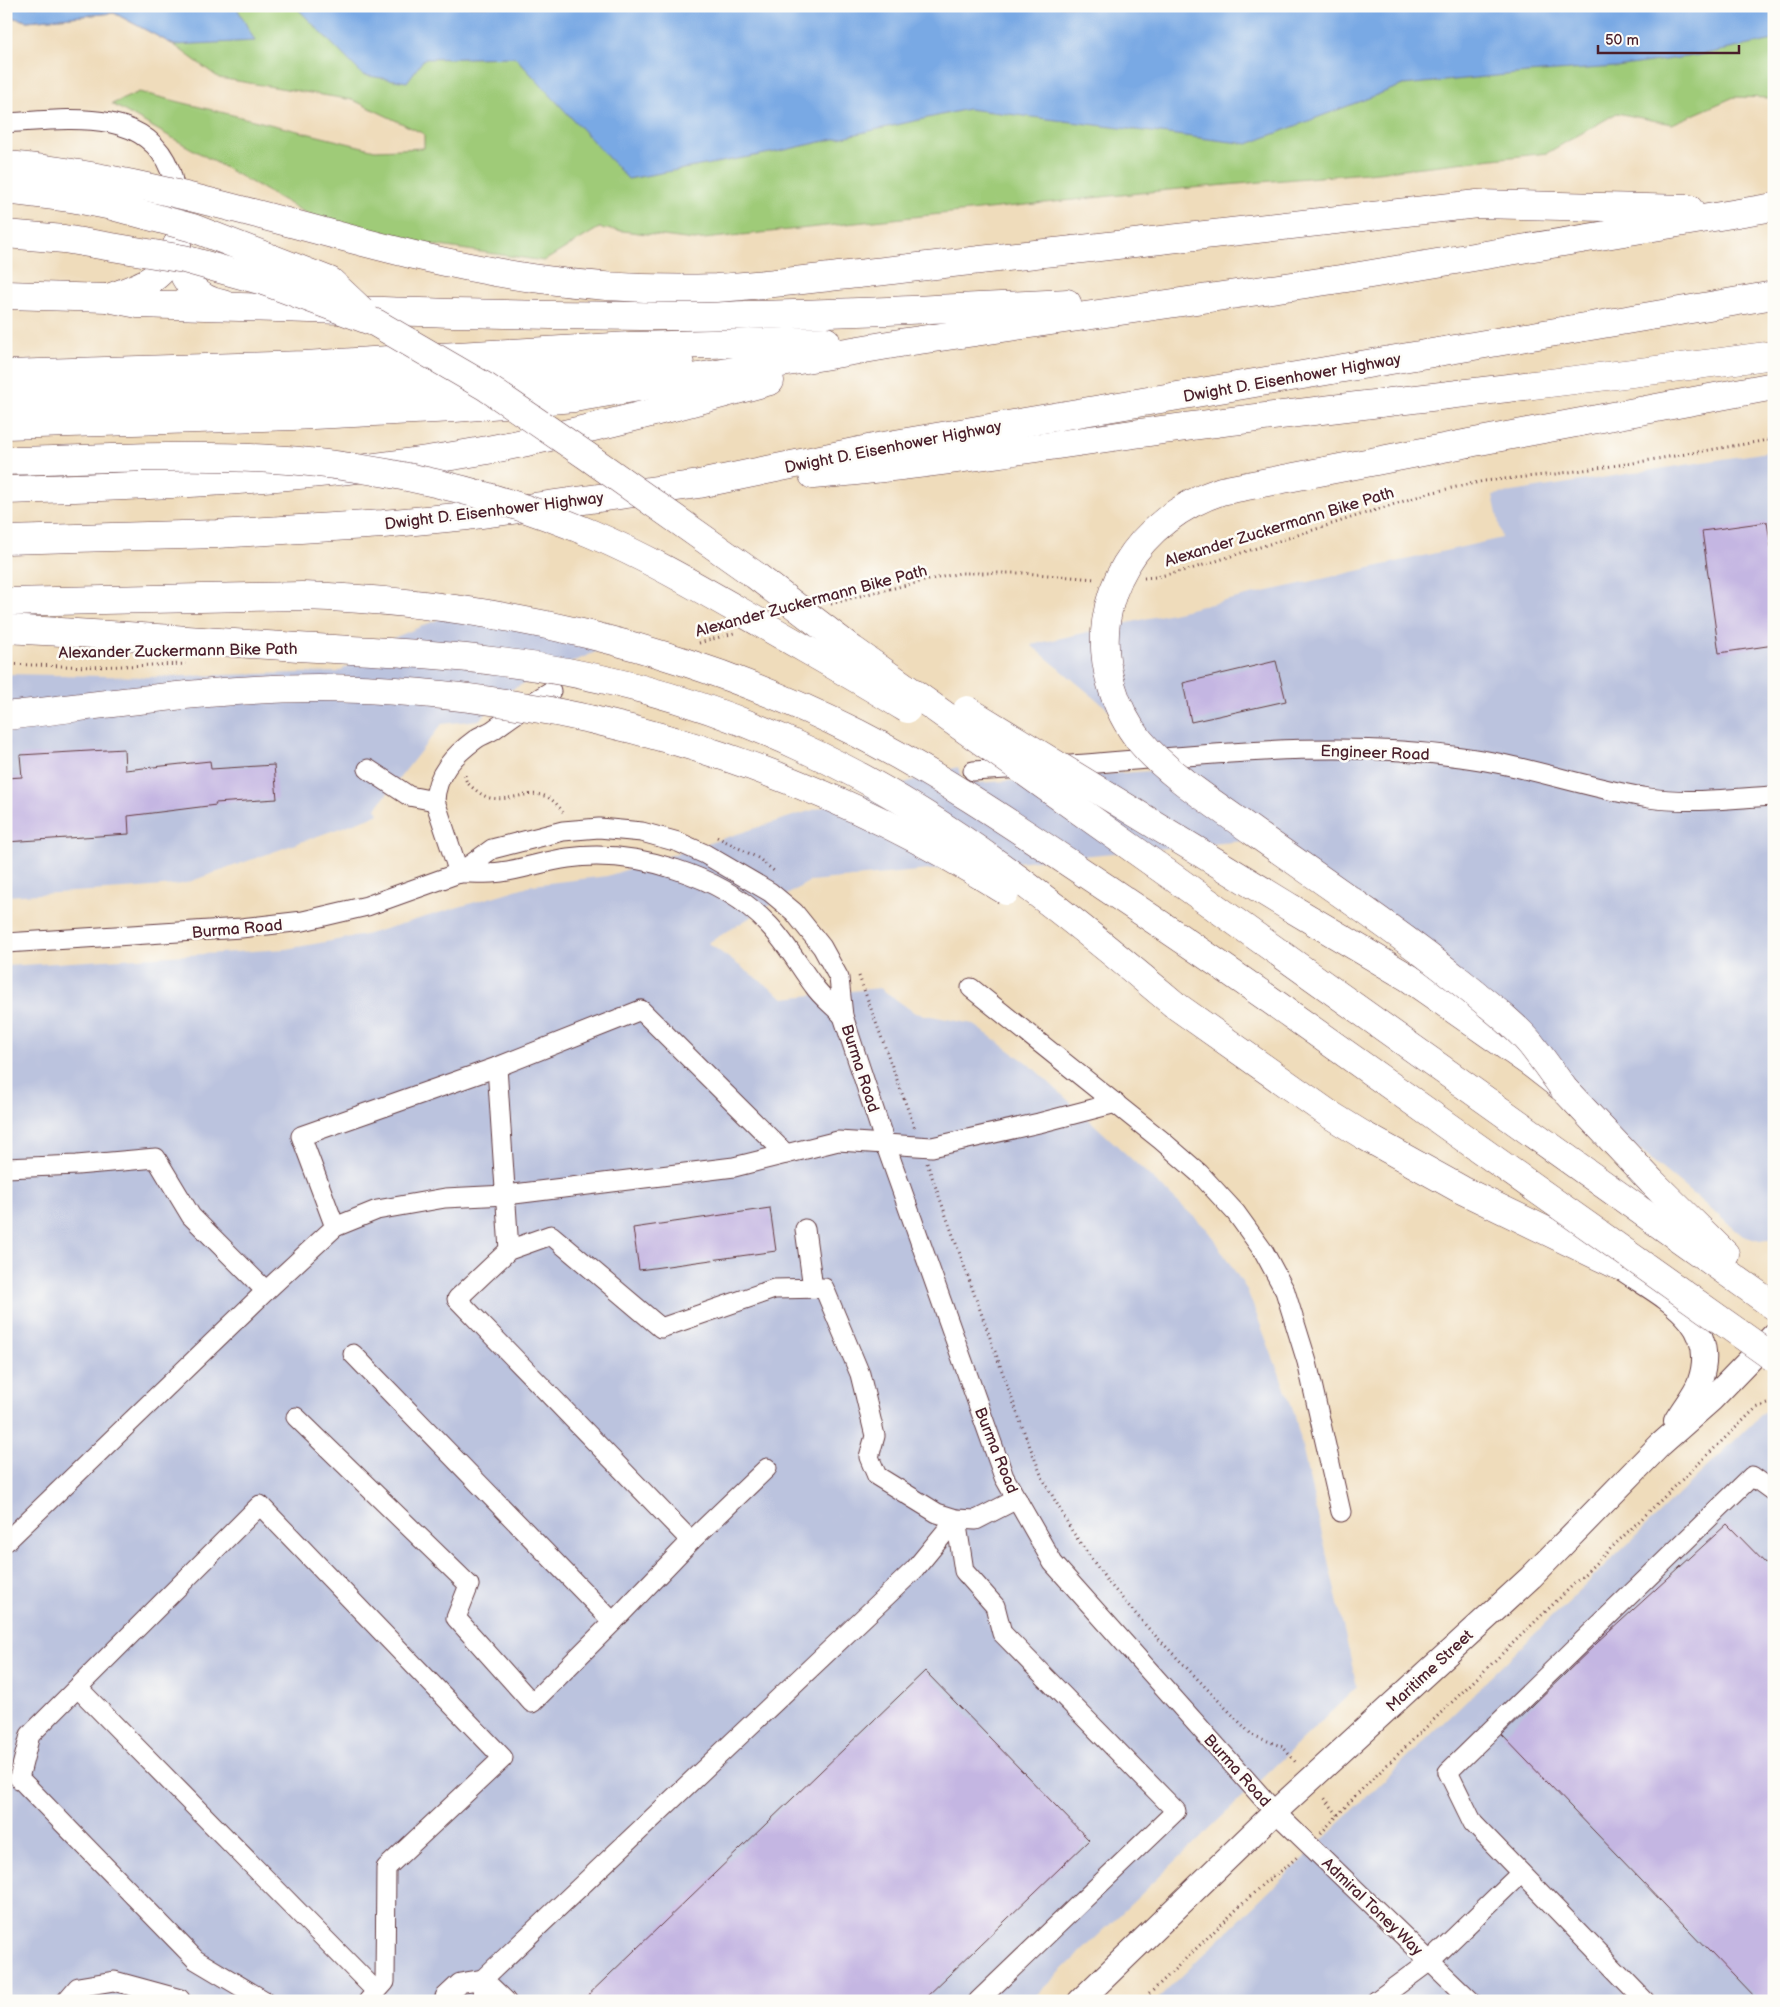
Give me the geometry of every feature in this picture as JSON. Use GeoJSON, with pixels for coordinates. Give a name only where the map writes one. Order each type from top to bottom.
{"type":"FeatureCollection","features":[{"type":"Feature","properties":{"kind":"highway"},"geometry":{"type":"LineString","coordinates":[[6,165],[61,170],[174,192],[473,268],[596,285],[686,288],[748,286],[1477,204],[1762,209]]}},
{"type":"Feature","properties":{"kind":"highway"},"geometry":{"type":"LineString","coordinates":[[6,190],[71,198],[112,206],[154,216],[232,242],[330,281],[376,323]]}},
{"type":"Feature","properties":{"kind":"highway"},"geometry":{"type":"LineString","coordinates":[[6,399],[216,394],[483,380],[774,356],[938,337],[1230,296],[1762,209]]}},
{"type":"Feature","properties":{"kind":"highway"},"geometry":{"type":"LineString","coordinates":[[6,234],[80,241],[184,259],[263,281],[376,323],[486,387],[755,575],[853,650],[1774,1306]]}},
{"type":"Feature","properties":{"kind":"highway"},"geometry":{"type":"LineString","coordinates":[[107,298],[138,287],[156,277],[169,263],[176,246]]}},
{"type":"Feature","properties":{"kind":"highway"},"geometry":{"type":"LineString","coordinates":[[176,246],[183,277],[194,290],[210,300],[239,307]]}},
{"type":"Feature","properties":{"kind":"highway"},"geometry":{"type":"LineString","coordinates":[[6,295],[107,298],[138,304],[473,314],[722,315],[838,313],[1230,296]]}},
{"type":"Feature","properties":{"kind":"highway","name":"Dwight D. Eisenhower Highway"},"geometry":{"type":"LineString","coordinates":[[6,540],[217,534],[374,525],[468,516],[700,484],[883,446],[1774,295]]}},
{"type":"Feature","properties":{"kind":"highway"},"geometry":{"type":"LineString","coordinates":[[6,374],[304,365],[630,346],[890,340],[938,337]]}},
{"type":"Feature","properties":{"kind":"highway"},"geometry":{"type":"LineString","coordinates":[[6,425],[292,416],[534,402],[613,392],[938,337]]}},
{"type":"Feature","properties":{"kind":"highway"},"geometry":{"type":"LineString","coordinates":[[6,490],[226,482],[349,470],[482,451],[676,407],[887,348],[938,337]]}},
{"type":"Feature","properties":{"kind":"highway"},"geometry":{"type":"LineString","coordinates":[[700,484],[888,468],[1081,440],[1577,381],[1774,354]]}},
{"type":"Feature","properties":{"kind":"highway"},"geometry":{"type":"LineString","coordinates":[[1774,386],[1222,491],[1193,501],[1167,518],[1143,540],[1133,553],[1117,583],[1107,617],[1105,654],[1108,673],[1119,708],[1128,725],[1150,752],[1204,796],[1416,948],[1474,993],[1530,1042],[1564,1089],[1652,1182],[1732,1262],[1774,1296]]}},
{"type":"Feature","properties":{"kind":"highway"},"geometry":{"type":"LineString","coordinates":[[6,461],[233,458],[311,463],[366,470],[422,481],[480,495],[537,513],[619,546],[698,586],[892,699],[1156,865]]}},
{"type":"Feature","properties":{"kind":"highway"},"geometry":{"type":"LineString","coordinates":[[755,575],[983,720],[1409,978],[1532,1064],[1564,1089]]}},
{"type":"Feature","properties":{"kind":"highway"},"geometry":{"type":"LineString","coordinates":[[6,602],[302,596],[384,600],[441,606],[514,618],[595,635],[705,668],[782,698],[856,733],[964,793],[1237,976],[1772,1348]]}},
{"type":"Feature","properties":{"kind":"highway"},"geometry":{"type":"LineString","coordinates":[[6,629],[421,654],[501,662],[579,674],[692,704],[730,717],[805,749],[913,807],[1049,901],[1175,1005]]}},
{"type":"Feature","properties":{"kind":"highway"},"geometry":{"type":"LineString","coordinates":[[6,716],[236,691],[318,688],[399,691],[464,697],[600,721],[679,742],[756,767],[832,798],[942,852],[1000,888],[1175,1005],[1345,1124],[1442,1179],[1619,1266]]}},
{"type":"Feature","properties":{"kind":"main road"},"geometry":{"type":"LineString","coordinates":[[1619,1266],[1706,1310],[1772,1348]]}},
{"type":"Feature","properties":{"kind":"main road"},"geometry":{"type":"LineString","coordinates":[[1619,1266],[1687,1314],[1701,1334],[1705,1358],[1700,1382],[1660,1445]]}},
{"type":"Feature","properties":{"kind":"main road","name":"Maritime Street"},"geometry":{"type":"LineString","coordinates":[[1080,2001],[1275,1812],[1531,1577],[1660,1445],[1772,1348]]}},
{"type":"Feature","properties":{"kind":"street"},"geometry":{"type":"LineString","coordinates":[[6,123],[66,120],[106,122],[138,132],[151,141],[170,170],[174,188],[176,246]]}},
{"type":"Feature","properties":{"kind":"street"},"geometry":{"type":"LineString","coordinates":[[460,873],[435,802],[435,790],[440,777],[454,756],[477,738],[490,732],[551,691]]}},
{"type":"Feature","properties":{"kind":"street","name":"Engineer Road"},"geometry":{"type":"LineString","coordinates":[[973,772],[1286,750],[1366,749],[1461,756],[1651,798],[1696,800],[1774,796]]}},
{"type":"Feature","properties":{"kind":"street"},"geometry":{"type":"LineString","coordinates":[[368,769],[409,796],[435,802]]}},
{"type":"Feature","properties":{"kind":"street","name":"Burma Road"},"geometry":{"type":"LineString","coordinates":[[6,943],[242,928],[303,921],[367,906],[460,873],[492,849],[563,831],[599,828],[642,832],[678,842],[739,873],[770,892],[794,912],[822,947],[839,978],[843,1016],[885,1143],[1004,1477],[1053,1563],[1275,1812]]}},
{"type":"Feature","properties":{"kind":"street","name":"Burma Road"},"geometry":{"type":"LineString","coordinates":[[460,873],[500,873],[567,858],[600,855],[630,858],[664,866],[708,882],[746,905],[769,925],[793,953],[815,988],[843,1016]]}},
{"type":"Feature","properties":{"kind":"street"},"geometry":{"type":"LineString","coordinates":[[971,988],[1116,1103],[1200,1174],[1236,1214],[1264,1252],[1285,1291],[1307,1362],[1341,1512]]}},
{"type":"Feature","properties":{"kind":"street"},"geometry":{"type":"LineString","coordinates":[[335,1227],[301,1136],[497,1067],[641,1010],[786,1154]]}},
{"type":"Feature","properties":{"kind":"street"},"geometry":{"type":"LineString","coordinates":[[497,1067],[509,1250]]}},
{"type":"Feature","properties":{"kind":"street"},"geometry":{"type":"LineString","coordinates":[[6,1540],[8,1541],[266,1291],[335,1227],[378,1210],[445,1198],[506,1194],[734,1167],[838,1141],[932,1147],[1039,1123],[1116,1103]]}},
{"type":"Feature","properties":{"kind":"street"},"geometry":{"type":"LineString","coordinates":[[6,1168],[77,1165],[156,1158],[191,1216],[266,1291]]}},
{"type":"Feature","properties":{"kind":"street"},"geometry":{"type":"LineString","coordinates":[[805,1229],[812,1288]]}},
{"type":"Feature","properties":{"kind":"street"},"geometry":{"type":"LineString","coordinates":[[691,1541],[457,1299],[509,1250],[551,1235],[661,1328],[774,1289],[824,1288],[860,1374],[875,1436],[869,1457],[877,1476],[937,1513],[956,1519],[976,1520],[1017,1499]]}},
{"type":"Feature","properties":{"kind":"street"},"geometry":{"type":"LineString","coordinates":[[353,1354],[612,1622]]}},
{"type":"Feature","properties":{"kind":"street"},"geometry":{"type":"LineString","coordinates":[[296,1417],[469,1585],[456,1618],[532,1703],[691,1541],[768,1468]]}},
{"type":"Feature","properties":{"kind":"street"},"geometry":{"type":"LineString","coordinates":[[1645,2001],[1473,1824],[1448,1772],[1752,1476],[1774,1492]]}},
{"type":"Feature","properties":{"kind":"street"},"geometry":{"type":"LineString","coordinates":[[78,1688],[372,1996],[385,1982],[386,1868],[503,1758],[260,1504],[30,1735],[20,1778],[196,1960],[265,2001]]}},
{"type":"Feature","properties":{"kind":"street"},"geometry":{"type":"LineString","coordinates":[[445,2001],[445,1997],[460,1983],[483,1979],[915,1569],[956,1519]]}},
{"type":"Feature","properties":{"kind":"street"},"geometry":{"type":"LineString","coordinates":[[956,1519],[964,1571],[995,1606],[1002,1633],[1176,1811],[978,2001]]}},
{"type":"Feature","properties":{"kind":"street","name":"Admiral Toney Way"},"geometry":{"type":"LineString","coordinates":[[1275,1812],[1471,2001]]}},
{"type":"Feature","properties":{"kind":"street"},"geometry":{"type":"LineString","coordinates":[[1376,2001],[1430,1961],[1521,1873]]}},
{"type":"Feature","properties":{"kind":"street"},"geometry":{"type":"LineString","coordinates":[[482,2001],[483,1979]]}},
{"type":"Feature","properties":{"kind":"street"},"geometry":{"type":"LineString","coordinates":[[483,1979],[506,2001]]}},
{"type":"Feature","properties":{"kind":"street"},"geometry":{"type":"LineString","coordinates":[[66,2001],[78,1987],[114,1981],[180,1999],[180,2001]]}},
{"type":"Feature","properties":{"kind":"path","name":"Alexander Zuckermann Bike Path"},"geometry":{"type":"LineString","coordinates":[[1137,578],[1156,577],[1191,569],[1429,493],[1484,482],[1632,463],[1774,439]]}},
{"type":"Feature","properties":{"kind":"path","name":"Alexander Zuckermann Bike Path"},"geometry":{"type":"LineString","coordinates":[[830,605],[867,594],[960,573],[1023,573],[1100,579]]}},
{"type":"Feature","properties":{"kind":"path","name":"Alexander Zuckermann Bike Path"},"geometry":{"type":"LineString","coordinates":[[698,644],[736,632]]}},
{"type":"Feature","properties":{"kind":"path","name":"Alexander Zuckermann Bike Path"},"geometry":{"type":"LineString","coordinates":[[6,664],[91,666],[188,664]]}},
{"type":"Feature","properties":{"kind":"path"},"geometry":{"type":"LineString","coordinates":[[922,1147],[1023,1429],[1042,1476],[1072,1531],[1108,1582],[1148,1628],[1252,1735],[1272,1743]]}},
{"type":"Feature","properties":{"kind":"path"},"geometry":{"type":"LineString","coordinates":[[1338,1815],[1356,1794],[1756,1408],[1774,1402]]}},
{"type":"Feature","properties":{"kind":"path"},"geometry":{"type":"LineString","coordinates":[[1142,2001],[1264,1883],[1285,1868]]}},
{"type":"Feature","properties":{"kind":"shaded area"},"geometry":{"type":"Polygon","coordinates":[[[1774,451],[1774,1239],[1760,1241],[1743,1236],[1265,839],[810,881],[708,943],[784,998],[880,988],[915,1013],[973,1024],[1030,1065],[1208,1230],[1247,1290],[1294,1412],[1357,1687],[1030,2001],[6,2001],[6,966],[286,949],[365,935],[532,885],[607,876],[793,816],[958,767],[963,784],[1180,769],[1031,645],[1502,538],[1493,495],[1774,451]]]}},
{"type":"Feature","properties":{"kind":"shaded area"},"geometry":{"type":"Polygon","coordinates":[[[456,612],[609,646],[512,689],[479,720],[442,724],[376,808],[379,814],[183,884],[6,896],[6,674],[149,677],[338,672],[391,639],[456,612]]]}},
{"type":"Feature","properties":{"kind":"shaded area"},"geometry":{"type":"Polygon","coordinates":[[[1764,1412],[1774,1412],[1774,2001],[1156,2001],[1764,1412]]]}},
{"type":"Feature","properties":{"kind":"green space"},"geometry":{"type":"Polygon","coordinates":[[[6,6],[1774,6],[1774,98],[1734,97],[1672,124],[1617,113],[1547,153],[1377,172],[1168,190],[694,240],[599,228],[544,261],[398,240],[311,216],[112,104],[139,92],[375,150],[424,148],[424,134],[353,100],[219,78],[174,45],[114,13],[27,21],[6,16],[6,6]]]}},
{"type":"Feature","properties":{"kind":"water"},"geometry":{"type":"Polygon","coordinates":[[[6,6],[236,6],[255,41],[174,45],[114,13],[27,21],[6,16],[6,6]]]}},
{"type":"Feature","properties":{"kind":"water"},"geometry":{"type":"Polygon","coordinates":[[[295,6],[1774,6],[1774,40],[1700,55],[1616,67],[1527,73],[1403,85],[1248,144],[968,109],[776,152],[628,179],[515,57],[424,59],[407,82],[363,75],[295,6]]]}},
{"type":"Feature","properties":{"kind":"building"},"geometry":{"type":"Polygon","coordinates":[[[1767,522],[1774,566],[1774,645],[1719,653],[1702,531],[1767,522]]]}},
{"type":"Feature","properties":{"kind":"building"},"geometry":{"type":"Polygon","coordinates":[[[1276,661],[1286,701],[1191,722],[1183,683],[1276,661]]]}},
{"type":"Feature","properties":{"kind":"building"},"geometry":{"type":"Polygon","coordinates":[[[124,749],[125,770],[210,761],[211,769],[274,765],[277,799],[215,803],[216,805],[128,816],[129,834],[6,842],[6,778],[22,777],[20,755],[124,749]]]}},
{"type":"Feature","properties":{"kind":"building"},"geometry":{"type":"Polygon","coordinates":[[[770,1208],[776,1251],[639,1270],[633,1228],[770,1208]]]}},
{"type":"Feature","properties":{"kind":"building"},"geometry":{"type":"Polygon","coordinates":[[[1727,1524],[1774,1572],[1774,2001],[1757,2001],[1502,1735],[1597,1643],[1727,1524]]]}},
{"type":"Feature","properties":{"kind":"building"},"geometry":{"type":"Polygon","coordinates":[[[925,1671],[1089,1840],[922,2001],[582,2001],[925,1671]]]}}]}
